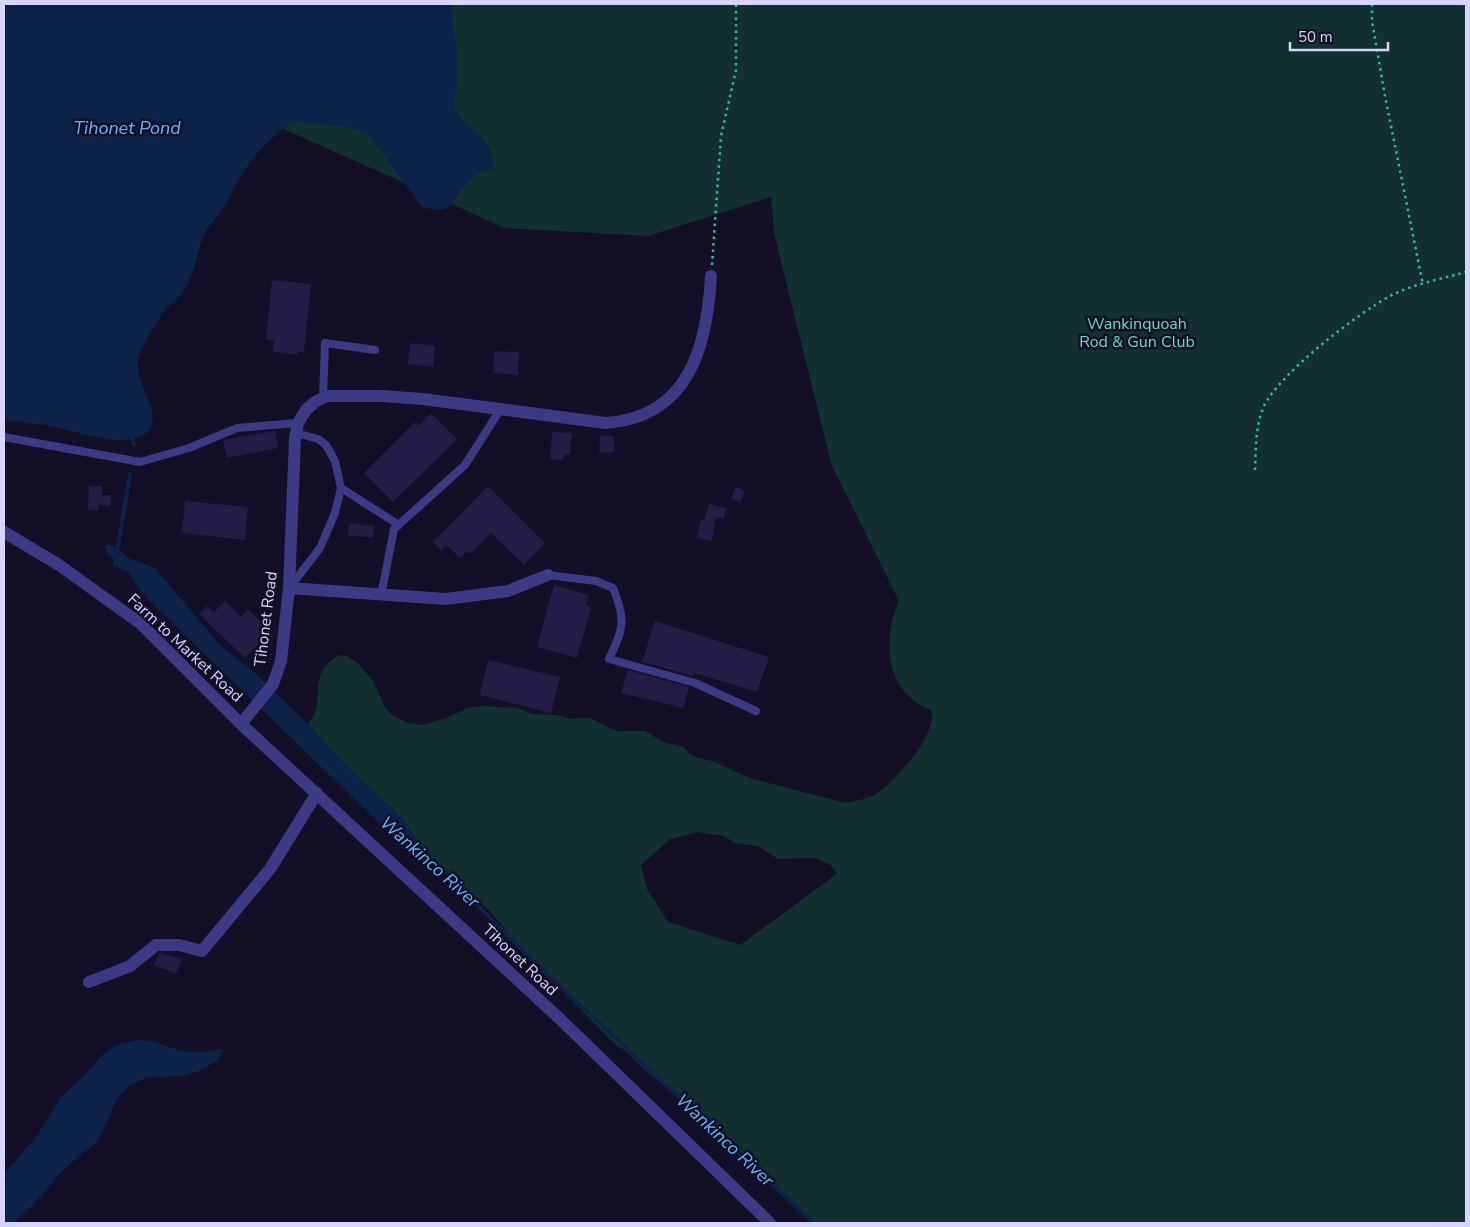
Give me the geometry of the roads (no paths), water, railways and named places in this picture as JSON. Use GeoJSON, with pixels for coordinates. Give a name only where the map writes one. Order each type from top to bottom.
{"type":"FeatureCollection","features":[{"type":"Feature","properties":{"kind":"street"},"geometry":{"type":"LineString","coordinates":[[297,428],[306,410],[327,396],[382,396],[423,399],[606,423],[627,421],[659,407],[679,388],[695,362],[706,324],[711,276]]}},
{"type":"Feature","properties":{"kind":"street","name":"Tihonet Road"},"geometry":{"type":"LineString","coordinates":[[297,428],[289,588],[281,662],[273,684],[241,724],[566,1026],[770,1223]]}},
{"type":"Feature","properties":{"kind":"street","name":"Farm to Market Road"},"geometry":{"type":"LineString","coordinates":[[4,532],[59,565],[141,624],[241,724]]}},
{"type":"Feature","properties":{"kind":"street"},"geometry":{"type":"LineString","coordinates":[[289,588],[381,596],[446,599],[508,591],[548,576]]}},
{"type":"Feature","properties":{"kind":"street"},"geometry":{"type":"LineString","coordinates":[[89,982],[130,966],[156,945],[179,945],[202,951],[270,869],[317,794]]}},
{"type":"Feature","properties":{"kind":"lane"},"geometry":{"type":"LineString","coordinates":[[323,398],[326,343],[376,350]]}},
{"type":"Feature","properties":{"kind":"lane"},"geometry":{"type":"LineString","coordinates":[[381,596],[394,529],[466,465],[500,410]]}},
{"type":"Feature","properties":{"kind":"lane"},"geometry":{"type":"LineString","coordinates":[[4,437],[140,462],[189,448],[237,428],[297,428],[318,438],[326,445],[336,461],[341,488],[335,513],[320,548],[289,588]]}},
{"type":"Feature","properties":{"kind":"lane"},"geometry":{"type":"LineString","coordinates":[[341,488],[399,524]]}},
{"type":"Feature","properties":{"kind":"lane"},"geometry":{"type":"LineString","coordinates":[[548,576],[596,581],[613,588],[622,611],[621,635],[609,659],[695,683],[756,711]]}},
{"type":"Feature","properties":{"kind":"water","name":"Tihonet Pond"},"geometry":{"type":"Polygon","coordinates":[[[4,4],[451,4],[458,62],[455,108],[464,122],[483,138],[492,155],[494,168],[479,173],[472,178],[449,207],[434,210],[422,207],[369,135],[352,128],[292,121],[255,155],[247,166],[222,209],[206,231],[188,284],[180,296],[163,312],[138,358],[140,379],[152,410],[153,419],[151,427],[145,434],[123,440],[110,439],[45,425],[4,420],[4,4]]]}},
{"type":"Feature","properties":{"kind":"water"},"geometry":{"type":"Polygon","coordinates":[[[105,546],[117,548],[129,558],[155,568],[220,645],[254,672],[308,724],[351,771],[393,809],[409,827],[420,847],[394,834],[377,821],[159,610],[144,595],[126,570],[106,552],[105,546]]]}},
{"type":"Feature","properties":{"kind":"water"},"geometry":{"type":"Polygon","coordinates":[[[137,1040],[153,1042],[187,1052],[206,1052],[224,1049],[217,1061],[197,1072],[182,1076],[146,1078],[129,1086],[117,1099],[98,1141],[63,1170],[34,1204],[13,1223],[4,1223],[4,1174],[36,1137],[61,1097],[86,1074],[102,1055],[117,1045],[137,1040]]]}},
{"type":"Feature","properties":{"kind":"waterway","name":"Wankinco River"},"geometry":{"type":"LineString","coordinates":[[130,435],[134,444]]}},
{"type":"Feature","properties":{"kind":"waterway","name":"Wankinco River"},"geometry":{"type":"LineString","coordinates":[[128,570],[115,564],[130,474]]}},
{"type":"Feature","properties":{"kind":"waterway","name":"Wankinco River"},"geometry":{"type":"LineString","coordinates":[[410,842],[446,873],[534,962],[814,1223]]}},
{"type":"Feature","properties":{"kind":"park label","name":"Wankinquoah Rod & Gun Club"},"geometry":{"type":"Point","coordinates":[1137,333]}}]}
